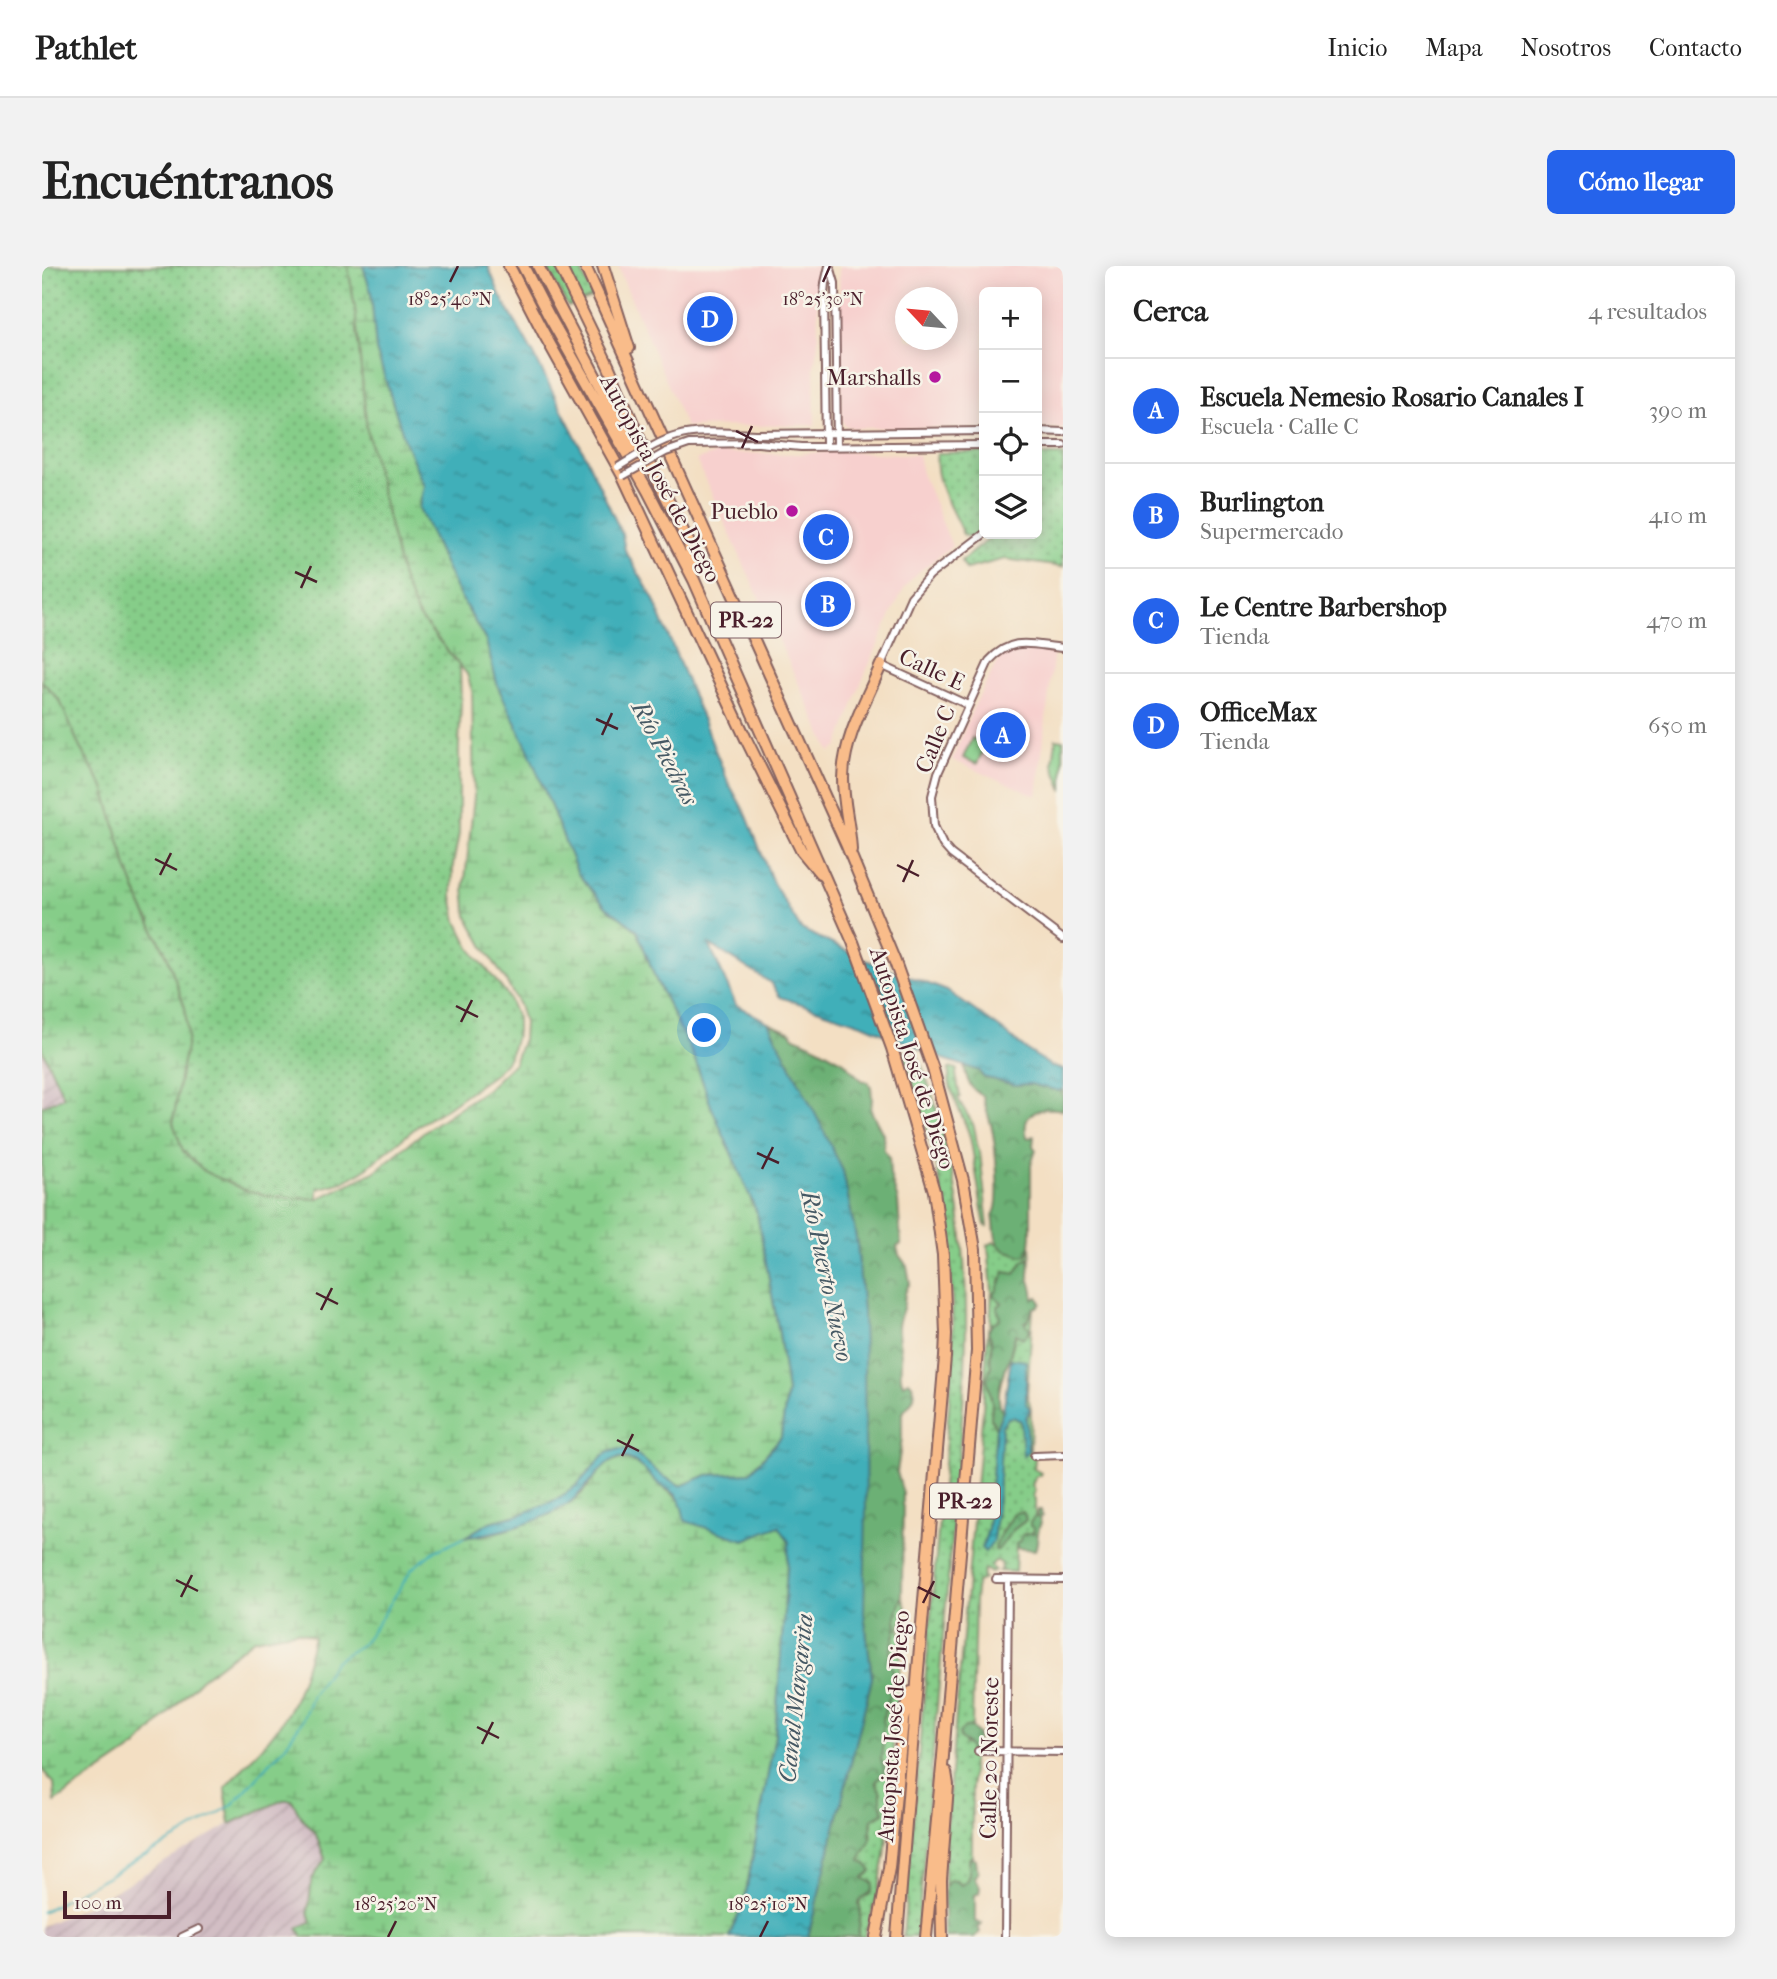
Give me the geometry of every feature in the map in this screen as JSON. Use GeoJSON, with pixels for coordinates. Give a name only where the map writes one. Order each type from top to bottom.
{"type":"FeatureCollection","features":[{"type":"Feature","properties":{"kind":"highway"},"geometry":{"type":"LineString","coordinates":[[509,266],[621,472],[731,708],[801,850],[829,886]]}},
{"type":"Feature","properties":{"kind":"highway","name":"Autopista José de Diego"},"geometry":{"type":"LineString","coordinates":[[523,266],[694,580],[853,942],[892,1048],[934,1191],[943,1255],[945,1357],[897,1937]]}},
{"type":"Feature","properties":{"kind":"highway"},"geometry":{"type":"LineString","coordinates":[[538,266],[631,445],[648,492]]}},
{"type":"Feature","properties":{"kind":"highway"},"geometry":{"type":"LineString","coordinates":[[560,266],[689,543],[694,580]]}},
{"type":"Feature","properties":{"kind":"highway","name":"Autopista José de Diego"},"geometry":{"type":"LineString","coordinates":[[585,266],[851,856],[895,962],[933,1069],[963,1180],[975,1249],[977,1351],[926,1937]]}},
{"type":"Feature","properties":{"kind":"highway"},"geometry":{"type":"LineString","coordinates":[[603,266],[640,384]]}},
{"type":"Feature","properties":{"kind":"highway"},"geometry":{"type":"LineString","coordinates":[[851,856],[844,794],[844,764],[850,738],[881,665]]}},
{"type":"Feature","properties":{"kind":"highway"},"geometry":{"type":"LineString","coordinates":[[876,1937],[892,1846],[904,1720],[918,1670]]}},
{"type":"Feature","properties":{"kind":"highway"},"geometry":{"type":"LineString","coordinates":[[942,1937],[941,1880],[948,1785],[943,1756]]}},
{"type":"Feature","properties":{"kind":"highway"},"geometry":{"type":"LineString","coordinates":[[869,1937],[892,1846]]}},
{"type":"Feature","properties":{"kind":"street"},"geometry":{"type":"LineString","coordinates":[[825,446],[824,283],[830,266]]}},
{"type":"Feature","properties":{"kind":"street"},"geometry":{"type":"LineString","coordinates":[[830,266],[835,283],[837,446]]}},
{"type":"Feature","properties":{"kind":"street"},"geometry":{"type":"LineString","coordinates":[[621,472],[661,443],[679,435],[695,433],[979,431]]}},
{"type":"Feature","properties":{"kind":"street"},"geometry":{"type":"LineString","coordinates":[[1042,432],[1063,432]]}},
{"type":"Feature","properties":{"kind":"street"},"geometry":{"type":"LineString","coordinates":[[621,472],[689,444],[758,443],[801,447],[979,445]]}},
{"type":"Feature","properties":{"kind":"street"},"geometry":{"type":"LineString","coordinates":[[1042,445],[1063,445]]}},
{"type":"Feature","properties":{"kind":"street"},"geometry":{"type":"LineString","coordinates":[[881,665],[911,597],[930,575],[979,538]]}},
{"type":"Feature","properties":{"kind":"street","name":"Calle C"},"geometry":{"type":"LineString","coordinates":[[1063,648],[1023,642],[998,651],[989,661],[968,705],[932,796],[937,833],[956,860],[1063,939]]}},
{"type":"Feature","properties":{"kind":"street","name":"Calle E"},"geometry":{"type":"LineString","coordinates":[[881,665],[968,705]]}},
{"type":"Feature","properties":{"kind":"street"},"geometry":{"type":"LineString","coordinates":[[1034,1456],[1063,1455]]}},
{"type":"Feature","properties":{"kind":"street"},"geometry":{"type":"LineString","coordinates":[[996,1579],[1063,1580]]}},
{"type":"Feature","properties":{"kind":"street","name":"Calle 20 Noreste"},"geometry":{"type":"LineString","coordinates":[[1004,1937],[1008,1580]]}},
{"type":"Feature","properties":{"kind":"street"},"geometry":{"type":"LineString","coordinates":[[978,1751],[1063,1752]]}},
{"type":"Feature","properties":{"kind":"street"},"geometry":{"type":"LineString","coordinates":[[183,1937],[199,1929]]}},
{"type":"Feature","properties":{"kind":"shaded area"},"geometry":{"type":"Polygon","coordinates":[[[619,266],[817,266],[815,425],[686,427],[619,266]]]}},
{"type":"Feature","properties":{"kind":"shaded area"},"geometry":{"type":"Polygon","coordinates":[[[839,266],[1063,266],[1063,428],[1042,428],[1042,287],[979,287],[979,428],[853,428],[844,425],[839,266]]]}},
{"type":"Feature","properties":{"kind":"shaded area"},"geometry":{"type":"Polygon","coordinates":[[[836,451],[918,455],[922,473],[952,546],[916,574],[905,587],[861,683],[838,747],[830,752],[696,460],[718,453],[798,454],[836,451]]]}},
{"type":"Feature","properties":{"kind":"shaded area"},"geometry":{"type":"Polygon","coordinates":[[[1026,647],[1054,650],[1037,796],[952,760],[972,710],[994,668],[1002,656],[1026,647]]]}},
{"type":"Feature","properties":{"kind":"shaded area"},"geometry":{"type":"Polygon","coordinates":[[[42,1049],[64,1097],[42,1106],[42,1049]]]}},
{"type":"Feature","properties":{"kind":"shaded area"},"geometry":{"type":"Polygon","coordinates":[[[283,1800],[292,1800],[301,1817],[315,1832],[325,1859],[312,1879],[311,1922],[299,1928],[303,1937],[42,1937],[42,1926],[92,1904],[230,1824],[283,1800]]]}},
{"type":"Feature","properties":{"kind":"green space"},"geometry":{"type":"Polygon","coordinates":[[[42,266],[348,266],[367,429],[402,578],[418,615],[460,666],[459,834],[453,865],[452,896],[457,921],[470,948],[508,996],[517,1018],[517,1032],[511,1053],[493,1075],[419,1125],[363,1171],[343,1182],[318,1189],[318,1199],[273,1197],[245,1190],[205,1173],[183,1151],[173,1123],[188,1037],[185,1008],[167,956],[142,907],[127,868],[104,788],[80,748],[60,701],[42,681],[42,266]]]}},
{"type":"Feature","properties":{"kind":"green space"},"geometry":{"type":"Polygon","coordinates":[[[348,266],[363,266],[371,292],[376,350],[405,441],[424,486],[419,508],[456,589],[486,641],[498,687],[527,746],[578,874],[605,906],[637,930],[656,980],[694,1057],[711,1106],[757,1213],[787,1392],[781,1437],[750,1473],[707,1475],[681,1486],[661,1475],[638,1455],[620,1449],[604,1455],[578,1484],[560,1498],[522,1514],[490,1522],[465,1537],[509,1529],[557,1510],[580,1495],[607,1464],[621,1459],[638,1464],[678,1498],[744,1540],[779,1525],[789,1542],[775,1736],[745,1898],[729,1937],[303,1937],[298,1928],[311,1922],[308,1912],[312,1879],[325,1859],[315,1832],[301,1817],[292,1800],[283,1800],[230,1824],[225,1788],[270,1738],[293,1701],[314,1637],[298,1631],[254,1639],[201,1679],[136,1747],[55,1802],[54,1783],[42,1770],[42,1106],[64,1097],[42,1049],[42,681],[60,701],[80,748],[104,788],[127,868],[142,907],[167,956],[185,1008],[188,1037],[173,1123],[183,1151],[205,1172],[245,1190],[273,1197],[318,1199],[374,1172],[426,1130],[487,1089],[514,1063],[523,1039],[524,1023],[519,1005],[467,916],[464,889],[474,797],[472,691],[467,674],[418,615],[402,578],[367,429],[348,266]]]}},
{"type":"Feature","properties":{"kind":"green space"},"geometry":{"type":"Polygon","coordinates":[[[546,266],[579,266],[593,297],[568,307],[546,266]]]}},
{"type":"Feature","properties":{"kind":"green space"},"geometry":{"type":"Polygon","coordinates":[[[979,452],[979,532],[974,536],[963,534],[944,495],[938,474],[937,453],[979,452]]]}},
{"type":"Feature","properties":{"kind":"green space"},"geometry":{"type":"Polygon","coordinates":[[[1042,455],[1063,455],[1063,567],[1005,559],[966,569],[961,561],[989,539],[1042,539],[1042,455]]]}},
{"type":"Feature","properties":{"kind":"green space"},"geometry":{"type":"Polygon","coordinates":[[[972,738],[986,744],[977,764],[963,758],[972,738]]]}},
{"type":"Feature","properties":{"kind":"green space"},"geometry":{"type":"Polygon","coordinates":[[[1056,739],[1063,740],[1063,791],[1053,764],[1056,739]]]}},
{"type":"Feature","properties":{"kind":"green space"},"geometry":{"type":"Polygon","coordinates":[[[768,1022],[844,1062],[871,1087],[871,1111],[883,1134],[884,1150],[889,1157],[890,1175],[898,1201],[901,1244],[897,1247],[907,1266],[910,1283],[898,1327],[901,1378],[903,1384],[909,1381],[914,1390],[911,1402],[902,1413],[902,1438],[897,1472],[903,1494],[902,1596],[890,1653],[893,1673],[890,1696],[883,1718],[881,1758],[884,1768],[883,1774],[876,1782],[884,1813],[872,1819],[870,1841],[860,1860],[872,1871],[863,1878],[873,1883],[870,1893],[861,1898],[859,1903],[861,1911],[858,1937],[808,1937],[872,1678],[864,1613],[863,1312],[857,1243],[843,1171],[768,1022]]]}},
{"type":"Feature","properties":{"kind":"green space"},"geometry":{"type":"Polygon","coordinates":[[[902,1051],[918,1057],[947,1145],[962,1234],[966,1326],[962,1418],[917,1937],[903,1937],[951,1383],[953,1327],[949,1243],[941,1187],[928,1132],[902,1051]]]}},
{"type":"Feature","properties":{"kind":"green space"},"geometry":{"type":"Polygon","coordinates":[[[964,1066],[980,1071],[983,1077],[1015,1085],[1030,1084],[1059,1091],[1063,1089],[1063,1110],[1040,1110],[1034,1112],[1027,1121],[1027,1137],[1034,1136],[1033,1146],[1036,1150],[1031,1165],[1031,1235],[1027,1255],[1021,1256],[1004,1250],[996,1238],[993,1215],[997,1199],[997,1173],[992,1128],[983,1096],[969,1084],[964,1066]]]}},
{"type":"Feature","properties":{"kind":"green space"},"geometry":{"type":"Polygon","coordinates":[[[949,1069],[957,1069],[958,1098],[975,1131],[988,1226],[985,1225],[970,1137],[951,1087],[949,1069]]]}},
{"type":"Feature","properties":{"kind":"green space"},"geometry":{"type":"Polygon","coordinates":[[[994,1242],[1021,1256],[1027,1255],[1030,1246],[1031,1263],[1029,1259],[1023,1261],[1015,1274],[1001,1278],[997,1292],[1002,1303],[1000,1319],[990,1326],[992,1290],[988,1245],[994,1242]]]}},
{"type":"Feature","properties":{"kind":"green space"},"geometry":{"type":"Polygon","coordinates":[[[1029,1258],[1033,1299],[1038,1297],[1041,1303],[1033,1308],[1028,1321],[1025,1322],[1030,1329],[1028,1334],[1023,1338],[1016,1334],[1000,1387],[999,1400],[1003,1411],[996,1428],[991,1419],[992,1402],[987,1378],[991,1366],[992,1345],[988,1332],[992,1324],[1000,1319],[997,1308],[1002,1303],[993,1295],[1005,1272],[1015,1274],[1023,1261],[1029,1258]]]}},
{"type":"Feature","properties":{"kind":"green space"},"geometry":{"type":"Polygon","coordinates":[[[1033,1308],[1027,1394],[1031,1409],[1030,1451],[1035,1458],[1034,1469],[1041,1473],[1041,1476],[1036,1476],[1032,1485],[1035,1490],[1035,1517],[1030,1526],[1034,1528],[1033,1533],[1027,1533],[1021,1542],[1016,1544],[1015,1572],[998,1571],[1001,1570],[1002,1564],[995,1561],[991,1566],[995,1571],[990,1573],[984,1569],[984,1579],[977,1582],[972,1727],[967,1727],[964,1744],[968,1745],[972,1755],[972,1857],[969,1858],[970,1871],[966,1882],[961,1885],[956,1881],[944,1888],[945,1841],[988,1329],[993,1343],[990,1358],[992,1366],[987,1378],[992,1402],[991,1419],[996,1428],[988,1529],[982,1549],[985,1552],[993,1541],[1002,1426],[1008,1418],[1021,1421],[1028,1451],[1026,1418],[1029,1413],[1011,1359],[1009,1360],[1016,1334],[1023,1338],[1028,1334],[1030,1329],[1024,1322],[1028,1321],[1033,1308]],[[1014,1513],[995,1545],[997,1550],[1013,1530],[1024,1522],[1024,1513],[1014,1513]]]}},
{"type":"Feature","properties":{"kind":"green space"},"geometry":{"type":"Polygon","coordinates":[[[1038,1510],[1041,1510],[1042,1516],[1039,1518],[1041,1523],[1035,1550],[1017,1548],[1016,1544],[1021,1541],[1022,1535],[1033,1533],[1034,1528],[1030,1523],[1037,1517],[1038,1510]]]}},
{"type":"Feature","properties":{"kind":"green space"},"geometry":{"type":"Polygon","coordinates":[[[1022,1512],[1026,1520],[995,1550],[1000,1535],[1014,1513],[1022,1512]]]}},
{"type":"Feature","properties":{"kind":"green space"},"geometry":{"type":"Polygon","coordinates":[[[902,1596],[906,1607],[900,1628],[902,1640],[893,1744],[895,1759],[885,1856],[877,1897],[864,1937],[858,1937],[861,1911],[859,1903],[861,1898],[869,1895],[863,1878],[871,1872],[860,1860],[870,1841],[872,1819],[884,1813],[876,1782],[883,1774],[884,1768],[881,1758],[883,1718],[890,1695],[893,1673],[890,1653],[902,1596]]]}},
{"type":"Feature","properties":{"kind":"green space"},"geometry":{"type":"Polygon","coordinates":[[[965,1727],[972,1727],[978,1734],[977,1744],[982,1745],[972,1755],[968,1745],[960,1739],[959,1733],[965,1727]]]}},
{"type":"Feature","properties":{"kind":"green space"},"geometry":{"type":"Polygon","coordinates":[[[971,1857],[976,1860],[978,1873],[974,1877],[980,1887],[979,1893],[975,1895],[975,1922],[982,1923],[978,1927],[980,1932],[974,1937],[944,1937],[944,1888],[950,1880],[961,1885],[965,1882],[969,1876],[971,1857]]]}},
{"type":"Feature","properties":{"kind":"water"},"geometry":{"type":"Polygon","coordinates":[[[363,266],[488,266],[500,295],[584,453],[622,534],[625,550],[653,598],[728,782],[747,816],[773,883],[801,929],[863,959],[947,991],[1024,1048],[1051,1066],[1063,1069],[1063,1089],[1059,1091],[983,1077],[980,1071],[941,1058],[865,1025],[780,997],[771,983],[709,944],[736,1005],[768,1022],[819,1121],[843,1171],[857,1243],[864,1356],[864,1613],[872,1678],[808,1937],[729,1937],[745,1898],[775,1736],[789,1542],[779,1526],[744,1540],[685,1521],[680,1501],[675,1494],[659,1484],[634,1461],[622,1458],[610,1462],[569,1503],[558,1510],[518,1526],[463,1538],[490,1522],[522,1514],[560,1498],[578,1484],[604,1455],[620,1449],[638,1455],[661,1475],[681,1486],[707,1475],[750,1473],[781,1437],[787,1392],[757,1213],[711,1106],[694,1057],[656,980],[637,930],[605,906],[578,874],[527,747],[498,687],[486,641],[456,589],[419,508],[424,486],[405,441],[376,350],[371,292],[363,266]]]}},
{"type":"Feature","properties":{"kind":"water"},"geometry":{"type":"Polygon","coordinates":[[[1011,1359],[1026,1361],[1026,1404],[1030,1409],[1026,1418],[1028,1451],[1023,1456],[1021,1421],[1008,1418],[1002,1426],[993,1541],[985,1552],[982,1549],[988,1529],[996,1428],[1003,1411],[1011,1359]]]}},
{"type":"Feature","properties":{"kind":"waterway","name":"Río Puerto Nuevo"},"geometry":{"type":"LineString","coordinates":[[42,1912],[232,1805],[284,1748],[302,1721],[312,1695],[335,1661],[362,1644],[412,1569],[433,1552],[464,1538]]}},
{"type":"Feature","properties":{"kind":"place","name":"OfficeMax"},"geometry":{"type":"Point","coordinates":[710,319]}},
{"type":"Feature","properties":{"kind":"place","name":"Marshalls"},"geometry":{"type":"Point","coordinates":[935,377]}},
{"type":"Feature","properties":{"kind":"place","name":"Pueblo"},"geometry":{"type":"Point","coordinates":[792,511]}},
{"type":"Feature","properties":{"kind":"place","name":"Le Centre Barbershop"},"geometry":{"type":"Point","coordinates":[826,537]}},
{"type":"Feature","properties":{"kind":"place","name":"Burlington"},"geometry":{"type":"Point","coordinates":[828,604]}},
{"type":"Feature","properties":{"kind":"place","name":"Escuela Nemesio Rosario Canales I"},"geometry":{"type":"Point","coordinates":[1003,735]}},
{"type":"Feature","properties":{"kind":"water label","name":"Río Piedras"},"geometry":{"type":"Point","coordinates":[665,753]}},
{"type":"Feature","properties":{"kind":"water label","name":"Canal Margarita"},"geometry":{"type":"Point","coordinates":[796,1698]}}]}
